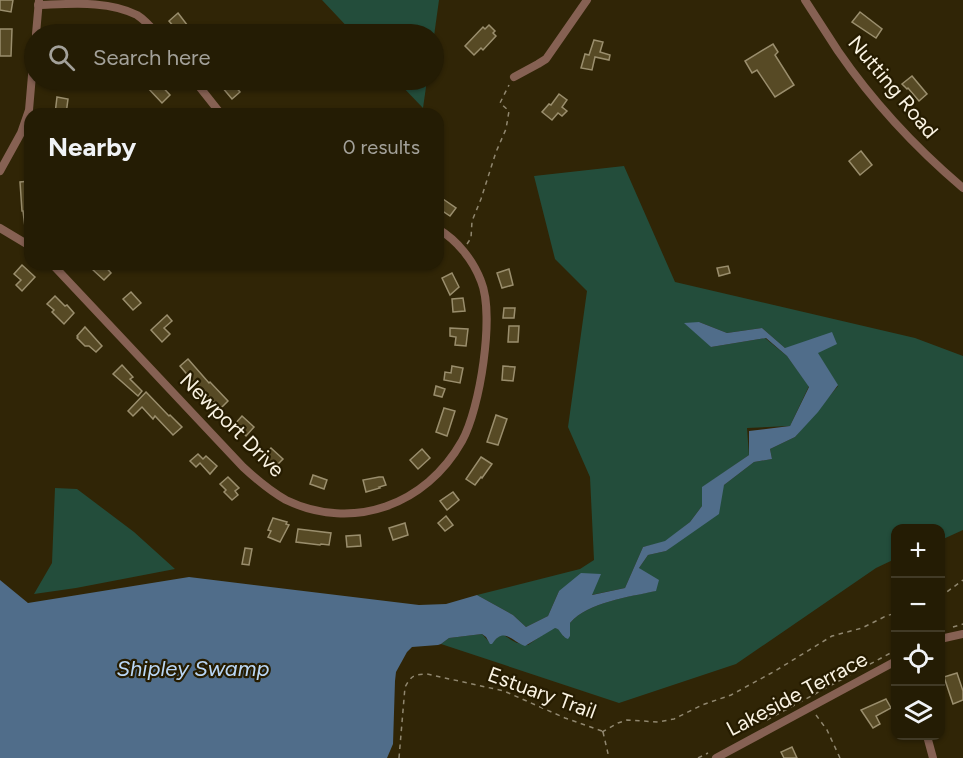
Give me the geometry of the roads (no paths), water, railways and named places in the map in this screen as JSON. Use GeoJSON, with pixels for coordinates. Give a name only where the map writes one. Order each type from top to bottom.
{"type":"FeatureCollection","features":[{"type":"Feature","properties":{"kind":"street"},"geometry":{"type":"LineString","coordinates":[[514,77],[546,59],[587,0]]}},
{"type":"Feature","properties":{"kind":"street","name":"Nutting Road"},"geometry":{"type":"LineString","coordinates":[[805,0],[838,52],[885,111],[927,155],[963,188]]}},
{"type":"Feature","properties":{"kind":"street"},"geometry":{"type":"LineString","coordinates":[[37,24],[39,3],[112,6],[127,10],[149,24]]}},
{"type":"Feature","properties":{"kind":"street"},"geometry":{"type":"LineString","coordinates":[[29,108],[31,90]]}},
{"type":"Feature","properties":{"kind":"street"},"geometry":{"type":"LineString","coordinates":[[202,90],[216,108]]}},
{"type":"Feature","properties":{"kind":"street"},"geometry":{"type":"LineString","coordinates":[[0,171],[24,124]]}},
{"type":"Feature","properties":{"kind":"street"},"geometry":{"type":"LineString","coordinates":[[0,228],[24,242]]}},
{"type":"Feature","properties":{"kind":"street","name":"Newport Drive"},"geometry":{"type":"LineString","coordinates":[[58,270],[243,466],[271,491],[320,512],[356,514],[394,504],[418,491],[446,465],[468,429],[477,393],[486,336],[485,299],[482,282],[474,266],[463,250],[444,232]]}},
{"type":"Feature","properties":{"kind":"street"},"geometry":{"type":"LineString","coordinates":[[945,638],[963,634]]}},
{"type":"Feature","properties":{"kind":"street","name":"Lakeside Terrace"},"geometry":{"type":"LineString","coordinates":[[722,757],[811,707],[891,666]]}},
{"type":"Feature","properties":{"kind":"street"},"geometry":{"type":"LineString","coordinates":[[928,740],[933,758]]}},
{"type":"Feature","properties":{"kind":"water","name":"Shipley Swamp"},"geometry":{"type":"Polygon","coordinates":[[[699,322],[727,333],[762,328],[785,348],[832,332],[837,344],[818,353],[838,385],[795,437],[770,449],[772,459],[754,462],[724,485],[719,514],[666,551],[648,555],[639,568],[659,580],[656,591],[610,601],[587,610],[570,623],[568,639],[555,628],[525,646],[504,635],[490,644],[482,634],[449,638],[438,645],[412,647],[396,672],[393,744],[387,758],[0,758],[0,580],[28,603],[189,577],[419,605],[446,604],[477,595],[513,615],[526,627],[548,616],[559,591],[581,573],[601,574],[592,595],[625,588],[643,547],[665,541],[690,522],[702,506],[702,487],[749,455],[749,431],[790,426],[809,387],[787,356],[766,338],[711,347],[684,323],[699,322]]]}}]}
